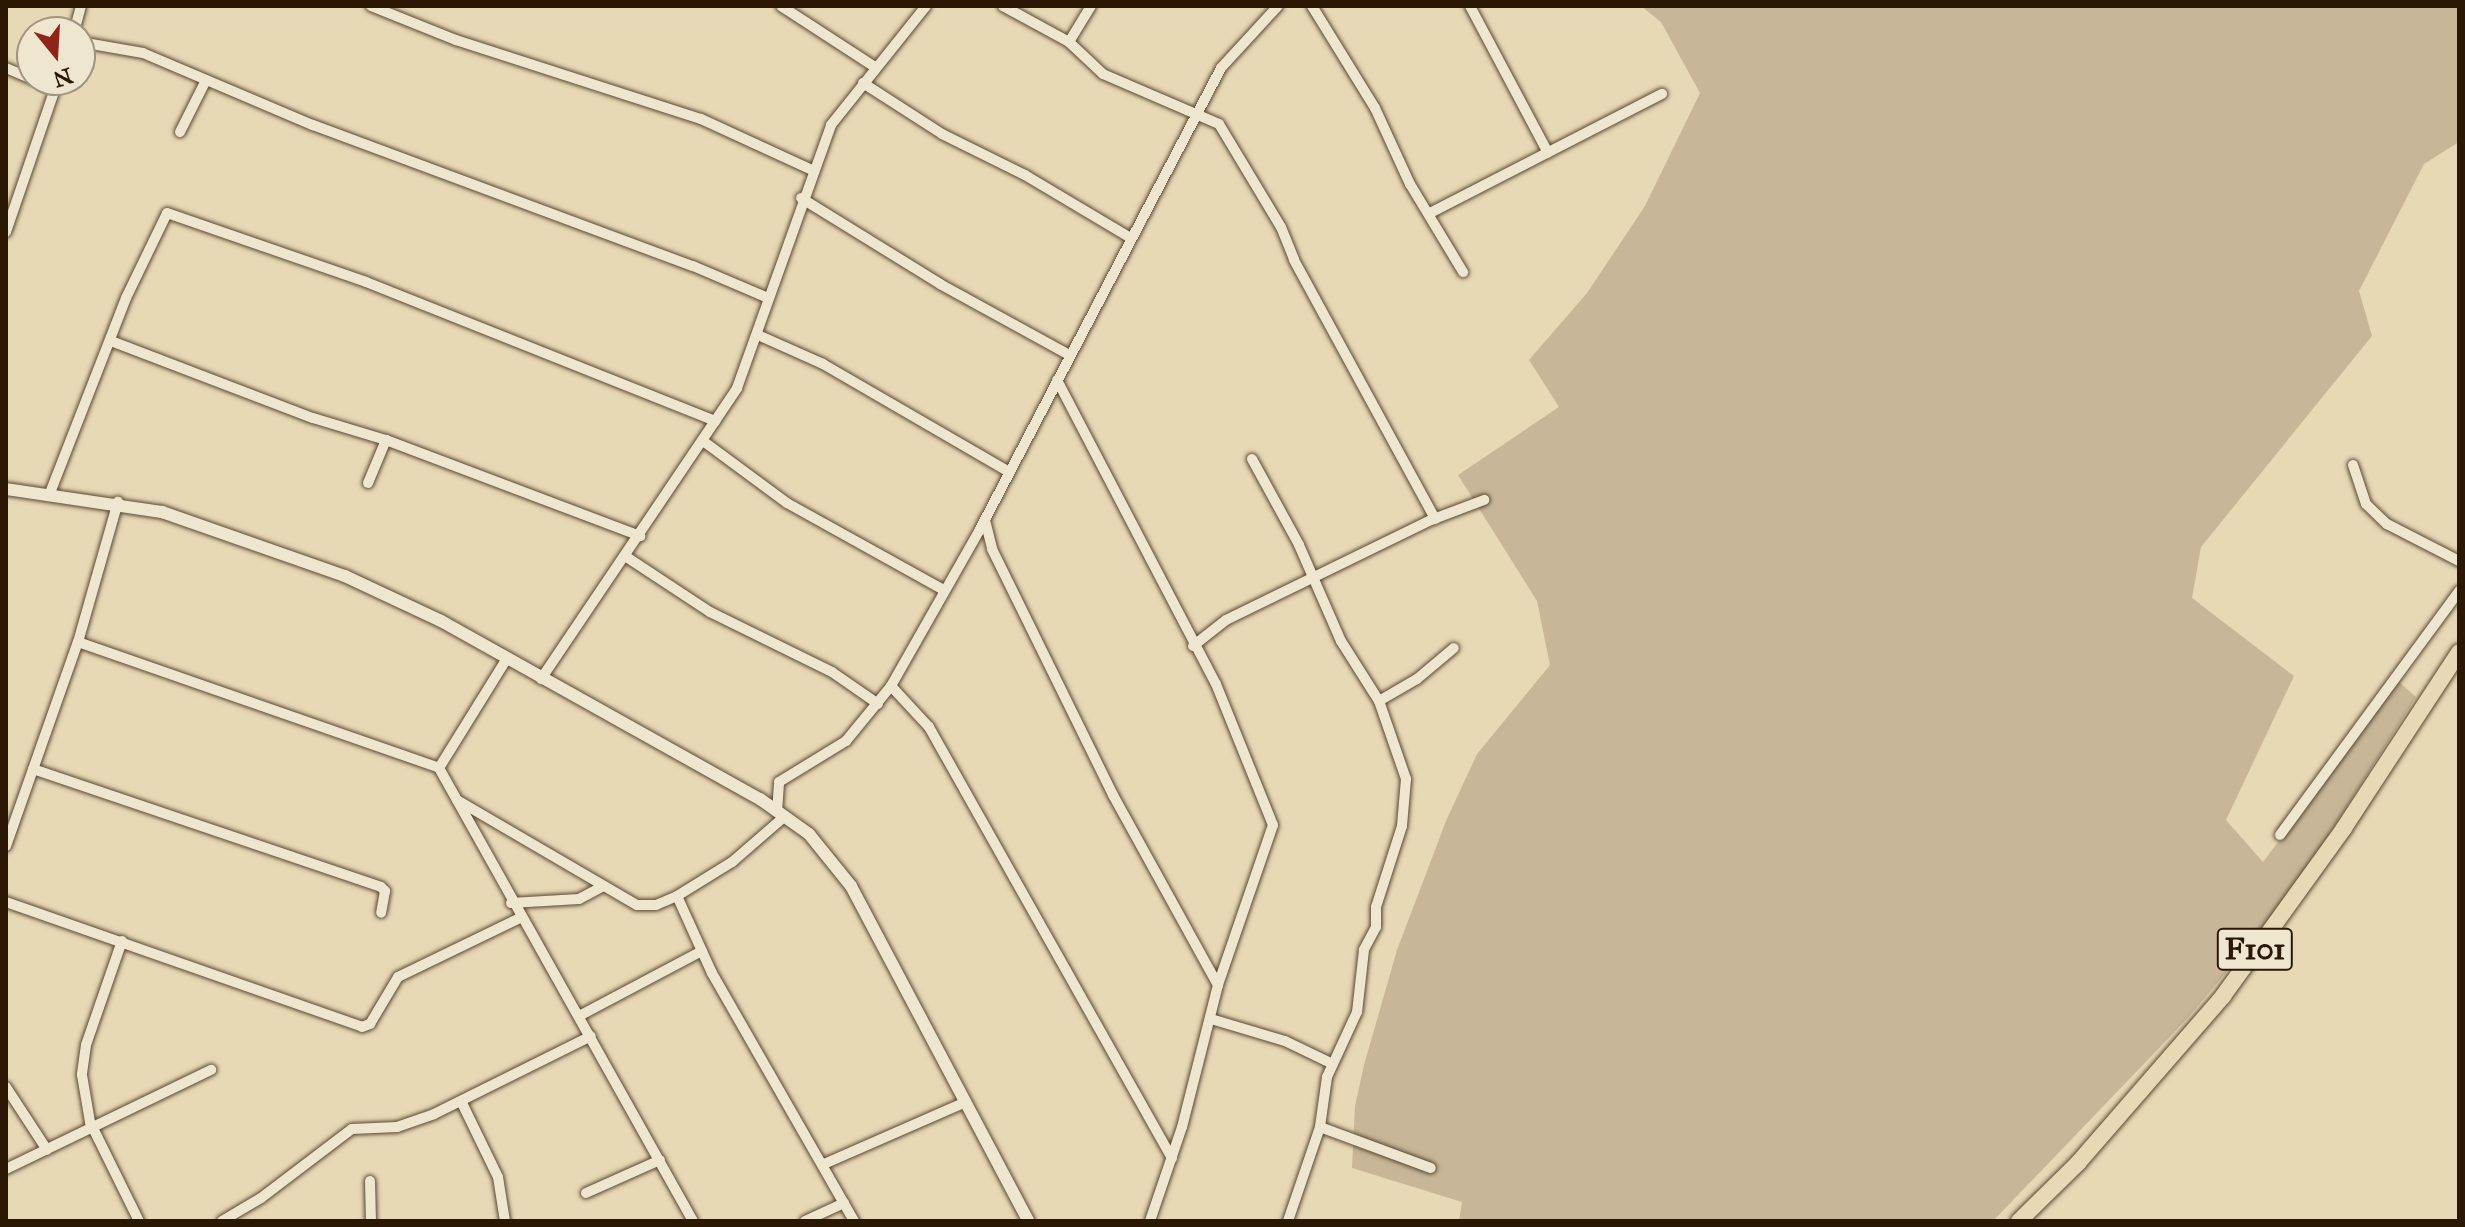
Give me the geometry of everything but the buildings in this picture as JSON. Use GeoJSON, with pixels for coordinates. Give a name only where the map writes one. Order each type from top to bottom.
{"type":"FeatureCollection","features":[{"type":"Feature","properties":{"kind":"main road","name":"F101"},"geometry":{"type":"LineString","coordinates":[[2019,1221],[2088,1152],[2223,996],[2353,815],[2456,662]]}},
{"type":"Feature","properties":{"kind":"street"},"geometry":{"type":"LineString","coordinates":[[371,6],[456,40],[701,119],[812,170]]}},
{"type":"Feature","properties":{"kind":"street"},"geometry":{"type":"LineString","coordinates":[[781,6],[875,67]]}},
{"type":"Feature","properties":{"kind":"street"},"geometry":{"type":"LineString","coordinates":[[541,679],[737,388],[758,335],[801,198],[831,125],[926,6]]}},
{"type":"Feature","properties":{"kind":"street"},"geometry":{"type":"LineString","coordinates":[[1003,6],[1069,42],[1120,83],[1200,111],[1219,124],[1277,218],[1294,260],[1435,519]]}},
{"type":"Feature","properties":{"kind":"street"},"geometry":{"type":"LineString","coordinates":[[1069,42],[1091,6]]}},
{"type":"Feature","properties":{"kind":"street"},"geometry":{"type":"LineString","coordinates":[[456,800],[637,905],[656,905],[677,896],[732,862],[781,814],[779,782],[846,741],[891,686],[985,519],[1129,237],[1221,68],[1278,6]]}},
{"type":"Feature","properties":{"kind":"street"},"geometry":{"type":"LineString","coordinates":[[1312,6],[1375,108],[1463,272]]}},
{"type":"Feature","properties":{"kind":"street"},"geometry":{"type":"LineString","coordinates":[[1470,6],[1548,153]]}},
{"type":"Feature","properties":{"kind":"street"},"geometry":{"type":"LineString","coordinates":[[96,45],[143,53],[768,298]]}},
{"type":"Feature","properties":{"kind":"street"},"geometry":{"type":"LineString","coordinates":[[180,132],[206,80]]}},
{"type":"Feature","properties":{"kind":"street"},"geometry":{"type":"LineString","coordinates":[[863,83],[942,134],[1025,175],[1129,237]]}},
{"type":"Feature","properties":{"kind":"street"},"geometry":{"type":"LineString","coordinates":[[1430,213],[1662,94]]}},
{"type":"Feature","properties":{"kind":"street"},"geometry":{"type":"LineString","coordinates":[[7,226],[52,96]]}},
{"type":"Feature","properties":{"kind":"street"},"geometry":{"type":"LineString","coordinates":[[801,198],[940,284],[1069,355]]}},
{"type":"Feature","properties":{"kind":"street"},"geometry":{"type":"LineString","coordinates":[[50,493],[167,213],[366,282],[715,421]]}},
{"type":"Feature","properties":{"kind":"street"},"geometry":{"type":"LineString","coordinates":[[758,335],[823,364],[1009,472]]}},
{"type":"Feature","properties":{"kind":"street"},"geometry":{"type":"LineString","coordinates":[[111,341],[640,536]]}},
{"type":"Feature","properties":{"kind":"street"},"geometry":{"type":"LineString","coordinates":[[1057,380],[1253,767],[1273,825],[1218,985],[1172,1158],[1150,1221]]}},
{"type":"Feature","properties":{"kind":"street"},"geometry":{"type":"LineString","coordinates":[[368,483],[386,440]]}},
{"type":"Feature","properties":{"kind":"street"},"geometry":{"type":"LineString","coordinates":[[703,441],[787,503],[944,590]]}},
{"type":"Feature","properties":{"kind":"street"},"geometry":{"type":"LineString","coordinates":[[1252,459],[1299,545],[1311,579],[1379,701],[1400,756],[1406,803],[1376,927],[1364,950],[1357,1012],[1333,1064],[1320,1127],[1288,1221]]}},
{"type":"Feature","properties":{"kind":"street"},"geometry":{"type":"LineString","coordinates":[[2353,465],[2366,504],[2387,524],[2459,561]]}},
{"type":"Feature","properties":{"kind":"street"},"geometry":{"type":"LineString","coordinates":[[6,489],[118,502],[195,521],[345,576],[441,621],[781,814],[809,834],[851,886],[1028,1221]]}},
{"type":"Feature","properties":{"kind":"street"},"geometry":{"type":"LineString","coordinates":[[1193,646],[1226,620],[1435,519],[1484,500]]}},
{"type":"Feature","properties":{"kind":"street"},"geometry":{"type":"LineString","coordinates":[[6,846],[78,642],[118,502]]}},
{"type":"Feature","properties":{"kind":"street"},"geometry":{"type":"LineString","coordinates":[[985,519],[992,549],[1113,795],[1205,955],[1218,985]]}},
{"type":"Feature","properties":{"kind":"street"},"geometry":{"type":"LineString","coordinates":[[971,544],[992,549]]}},
{"type":"Feature","properties":{"kind":"street"},"geometry":{"type":"LineString","coordinates":[[625,556],[710,612],[832,672],[878,704]]}},
{"type":"Feature","properties":{"kind":"street"},"geometry":{"type":"LineString","coordinates":[[2280,835],[2459,591]]}},
{"type":"Feature","properties":{"kind":"street"},"geometry":{"type":"LineString","coordinates":[[78,642],[439,768],[511,903],[591,1036],[693,1221]]}},
{"type":"Feature","properties":{"kind":"street"},"geometry":{"type":"LineString","coordinates":[[1379,701],[1417,679],[1454,648]]}},
{"type":"Feature","properties":{"kind":"street"},"geometry":{"type":"LineString","coordinates":[[439,768],[506,660]]}},
{"type":"Feature","properties":{"kind":"street"},"geometry":{"type":"LineString","coordinates":[[891,686],[937,740],[1172,1158]]}},
{"type":"Feature","properties":{"kind":"street"},"geometry":{"type":"LineString","coordinates":[[33,769],[381,887],[385,891],[381,913]]}},
{"type":"Feature","properties":{"kind":"street"},"geometry":{"type":"LineString","coordinates":[[6,807],[19,811]]}},
{"type":"Feature","properties":{"kind":"street"},"geometry":{"type":"LineString","coordinates":[[511,903],[579,899],[603,886]]}},
{"type":"Feature","properties":{"kind":"street"},"geometry":{"type":"LineString","coordinates":[[677,896],[702,951],[854,1221]]}},
{"type":"Feature","properties":{"kind":"street"},"geometry":{"type":"LineString","coordinates":[[6,902],[362,1027],[370,1024],[398,977],[520,918]]}},
{"type":"Feature","properties":{"kind":"street"},"geometry":{"type":"LineString","coordinates":[[122,941],[86,1045],[82,1075],[87,1113],[139,1221]]}},
{"type":"Feature","properties":{"kind":"street"},"geometry":{"type":"LineString","coordinates":[[579,1016],[702,951]]}},
{"type":"Feature","properties":{"kind":"street"},"geometry":{"type":"LineString","coordinates":[[1205,955],[1226,962]]}},
{"type":"Feature","properties":{"kind":"street"},"geometry":{"type":"LineString","coordinates":[[1211,1019],[1285,1041],[1333,1064]]}},
{"type":"Feature","properties":{"kind":"street"},"geometry":{"type":"LineString","coordinates":[[222,1221],[261,1198],[352,1129],[397,1127],[462,1103],[591,1036]]}},
{"type":"Feature","properties":{"kind":"street"},"geometry":{"type":"LineString","coordinates":[[6,1169],[211,1070]]}},
{"type":"Feature","properties":{"kind":"street"},"geometry":{"type":"LineString","coordinates":[[6,1087],[47,1150]]}},
{"type":"Feature","properties":{"kind":"street"},"geometry":{"type":"LineString","coordinates":[[824,1164],[966,1102]]}},
{"type":"Feature","properties":{"kind":"street"},"geometry":{"type":"LineString","coordinates":[[462,1103],[498,1177],[505,1221]]}},
{"type":"Feature","properties":{"kind":"street"},"geometry":{"type":"LineString","coordinates":[[1320,1127],[1431,1168]]}},
{"type":"Feature","properties":{"kind":"street"},"geometry":{"type":"LineString","coordinates":[[586,1193],[660,1160]]}},
{"type":"Feature","properties":{"kind":"street"},"geometry":{"type":"LineString","coordinates":[[370,1181],[371,1221]]}},
{"type":"Feature","properties":{"kind":"street"},"geometry":{"type":"LineString","coordinates":[[805,1221],[844,1203]]}},
{"type":"Feature","properties":{"kind":"shaded area"},"geometry":{"type":"Polygon","coordinates":[[[1641,6],[2459,6],[2459,142],[2424,164],[2359,291],[2372,336],[2201,547],[2192,598],[2294,676],[2226,820],[2263,862],[2399,682],[2416,697],[2291,895],[2187,1019],[1993,1221],[1459,1221],[1462,1202],[1352,1168],[1355,1106],[1364,1065],[1397,950],[1446,821],[1477,754],[1550,665],[1537,601],[1458,475],[1559,407],[1529,360],[1587,293],[1645,206],[1700,93],[1661,22],[1641,6]]]}}]}
